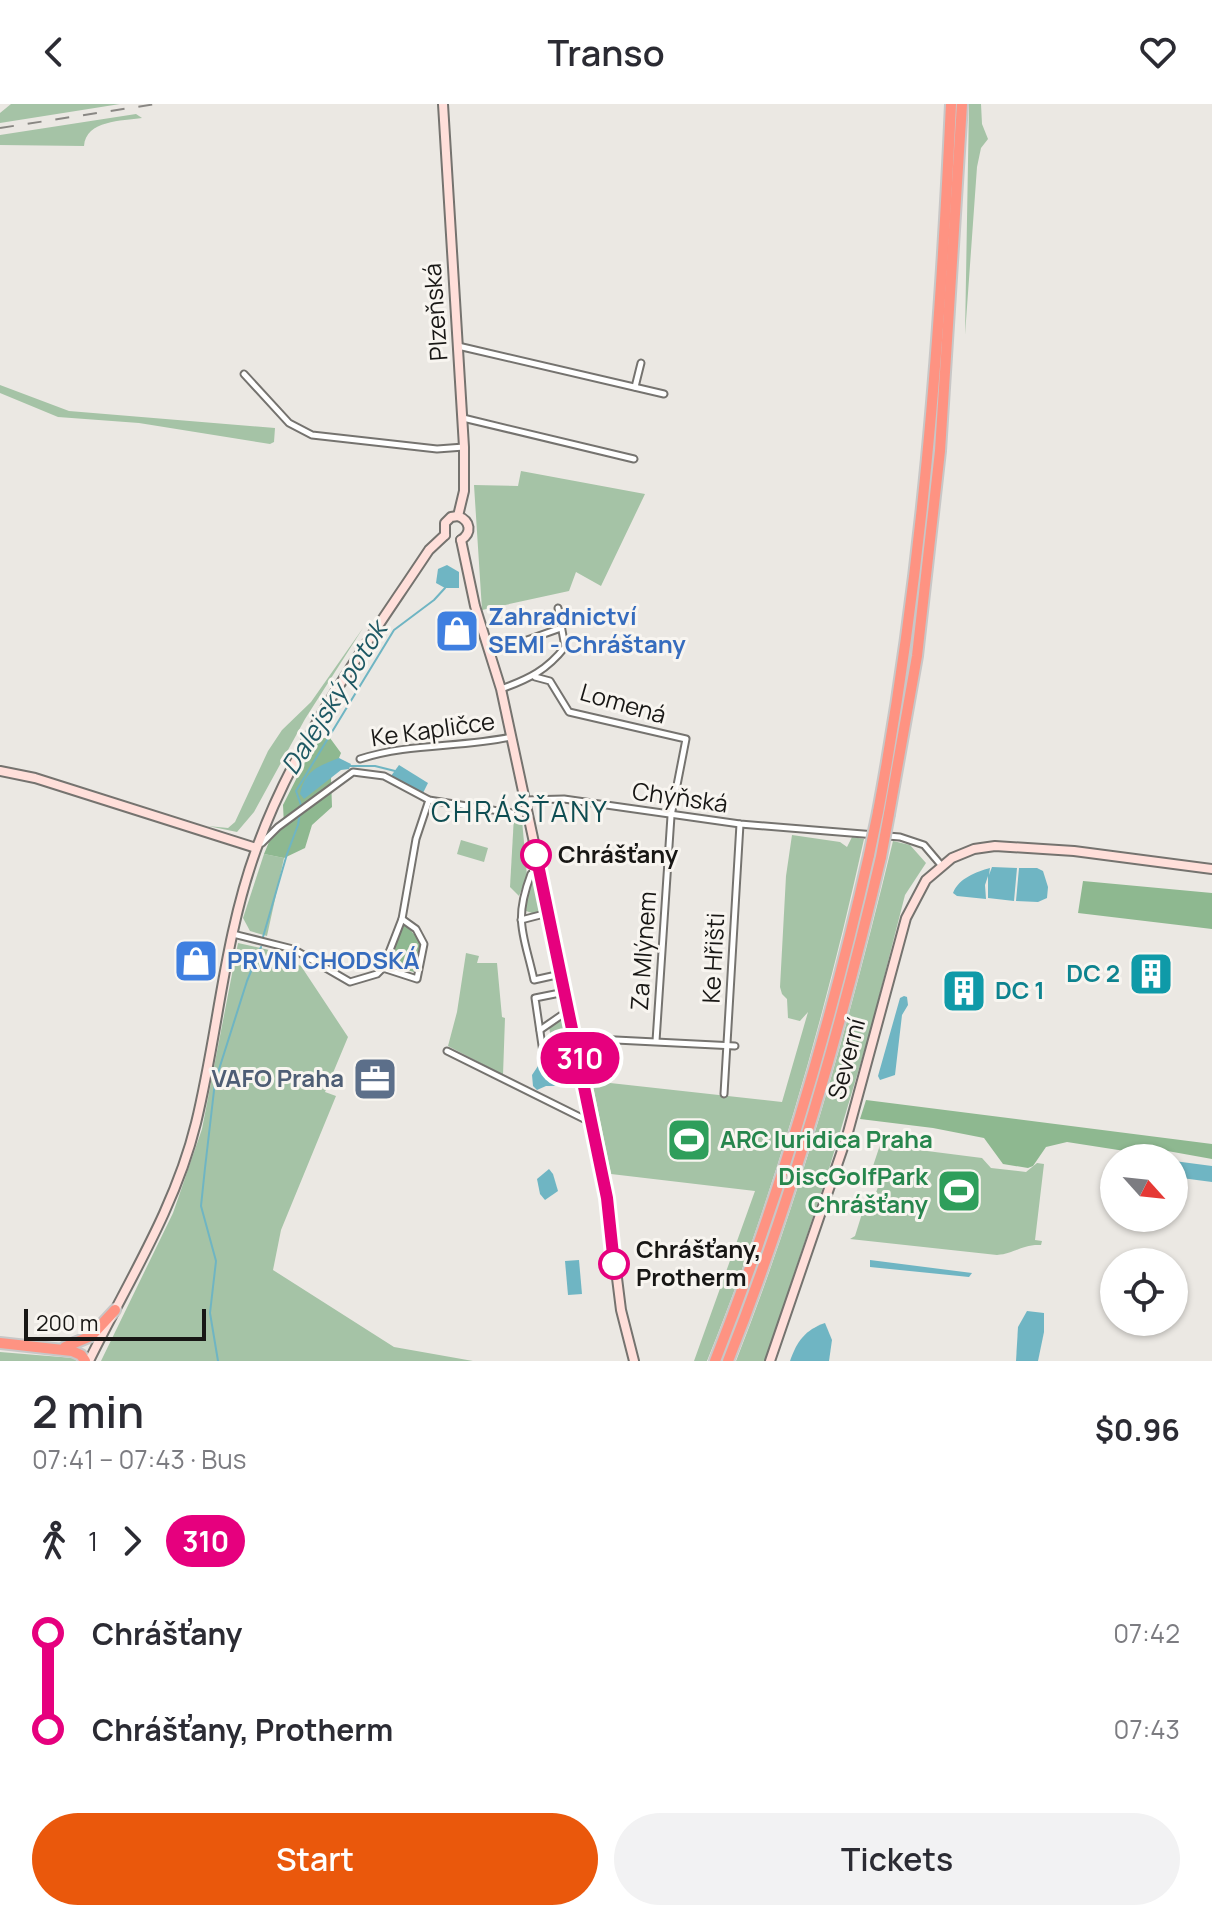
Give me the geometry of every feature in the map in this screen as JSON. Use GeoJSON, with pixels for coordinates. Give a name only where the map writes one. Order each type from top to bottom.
{"type":"FeatureCollection","features":[{"type":"Feature","properties":{"kind":"highway"},"geometry":{"type":"LineString","coordinates":[[884,813],[917,572],[939,328],[951,104]]}},
{"type":"Feature","properties":{"kind":"highway"},"geometry":{"type":"LineString","coordinates":[[728,1361],[800,1161],[850,985],[917,656],[940,451],[962,104]]}},
{"type":"Feature","properties":{"kind":"highway"},"geometry":{"type":"LineString","coordinates":[[715,1361],[789,1157],[875,856]]}},
{"type":"Feature","properties":{"kind":"highway"},"geometry":{"type":"LineString","coordinates":[[47,1348],[70,1346],[82,1341],[115,1310]]}},
{"type":"Feature","properties":{"kind":"highway"},"geometry":{"type":"LineString","coordinates":[[0,1343],[77,1352],[87,1361]]}},
{"type":"Feature","properties":{"kind":"street","name":"Plzeňská"},"geometry":{"type":"LineString","coordinates":[[443,104],[463,418],[464,491],[458,516]]}},
{"type":"Feature","properties":{"kind":"street"},"geometry":{"type":"LineString","coordinates":[[458,346],[664,394]]}},
{"type":"Feature","properties":{"kind":"street"},"geometry":{"type":"LineString","coordinates":[[635,387],[641,363]]}},
{"type":"Feature","properties":{"kind":"street"},"geometry":{"type":"LineString","coordinates":[[244,374],[289,423],[312,435],[437,449],[464,447]]}},
{"type":"Feature","properties":{"kind":"street"},"geometry":{"type":"LineString","coordinates":[[463,418],[634,459]]}},
{"type":"Feature","properties":{"kind":"street","name":"Plzeňská"},"geometry":{"type":"LineString","coordinates":[[445,535],[445,523],[451,517],[466,520],[469,528],[467,536],[461,540],[475,606],[512,736],[576,1038],[607,1198],[621,1310],[634,1361]]}},
{"type":"Feature","properties":{"kind":"street"},"geometry":{"type":"LineString","coordinates":[[87,1361],[166,1212],[196,1125],[233,934],[256,848],[319,721],[429,550],[445,535],[452,540],[461,540]]}},
{"type":"Feature","properties":{"kind":"street"},"geometry":{"type":"LineString","coordinates":[[501,689],[535,677],[565,647],[558,608]]}},
{"type":"Feature","properties":{"kind":"street"},"geometry":{"type":"LineString","coordinates":[[490,653],[561,628]]}},
{"type":"Feature","properties":{"kind":"street","name":"Lomená"},"geometry":{"type":"LineString","coordinates":[[535,677],[550,681],[569,712],[686,739],[671,816]]}},
{"type":"Feature","properties":{"kind":"street","name":"Ke Kapličce"},"geometry":{"type":"LineString","coordinates":[[360,759],[389,750],[463,744],[512,736]]}},
{"type":"Feature","properties":{"kind":"street"},"geometry":{"type":"LineString","coordinates":[[0,771],[35,778],[256,848]]}},
{"type":"Feature","properties":{"kind":"street"},"geometry":{"type":"LineString","coordinates":[[256,848],[296,813],[353,772],[384,776],[429,800],[512,813]]}},
{"type":"Feature","properties":{"kind":"street","name":"Chýňská"},"geometry":{"type":"LineString","coordinates":[[525,800],[564,799],[740,824],[900,837],[924,845],[941,865]]}},
{"type":"Feature","properties":{"kind":"street"},"geometry":{"type":"LineString","coordinates":[[233,934],[293,949],[350,982],[377,974],[383,968],[402,919],[416,839],[429,800]]}},
{"type":"Feature","properties":{"kind":"street","name":"Za Mlýnem"},"geometry":{"type":"LineString","coordinates":[[656,1041],[671,816]]}},
{"type":"Feature","properties":{"kind":"street","name":"Ke Hřišti"},"geometry":{"type":"LineString","coordinates":[[724,1094],[740,824]]}},
{"type":"Feature","properties":{"kind":"street"},"geometry":{"type":"LineString","coordinates":[[941,865],[974,849],[995,846],[1074,851],[1212,869]]}},
{"type":"Feature","properties":{"kind":"street","name":"Severní"},"geometry":{"type":"LineString","coordinates":[[770,1361],[847,1136],[906,918],[918,891],[941,865]]}},
{"type":"Feature","properties":{"kind":"street"},"geometry":{"type":"LineString","coordinates":[[540,875],[531,874],[520,902],[520,930],[534,980],[561,974]]}},
{"type":"Feature","properties":{"kind":"street"},"geometry":{"type":"LineString","coordinates":[[521,920],[548,913]]}},
{"type":"Feature","properties":{"kind":"street"},"geometry":{"type":"LineString","coordinates":[[383,968],[417,979],[424,944],[416,929],[402,919]]}},
{"type":"Feature","properties":{"kind":"street"},"geometry":{"type":"LineString","coordinates":[[565,992],[535,998],[544,1059],[582,1069]]}},
{"type":"Feature","properties":{"kind":"street"},"geometry":{"type":"LineString","coordinates":[[540,1030],[569,1010]]}},
{"type":"Feature","properties":{"kind":"street"},"geometry":{"type":"LineString","coordinates":[[576,1038],[735,1046]]}},
{"type":"Feature","properties":{"kind":"street"},"geometry":{"type":"LineString","coordinates":[[447,1051],[584,1119],[592,1118]]}},
{"type":"Feature","properties":{"kind":"green space"},"geometry":{"type":"Polygon","coordinates":[[[11,104],[120,104],[0,123],[0,113],[11,104]]]}},
{"type":"Feature","properties":{"kind":"green space"},"geometry":{"type":"Polygon","coordinates":[[[969,104],[981,104],[982,124],[988,139],[981,148],[977,167],[965,335],[969,104]]]}},
{"type":"Feature","properties":{"kind":"green space"},"geometry":{"type":"Polygon","coordinates":[[[136,114],[142,118],[106,123],[91,131],[84,146],[0,145],[0,135],[136,114]]]}},
{"type":"Feature","properties":{"kind":"green space"},"geometry":{"type":"Polygon","coordinates":[[[0,385],[69,411],[275,428],[274,442],[270,444],[139,423],[58,417],[0,393],[0,385]]]}},
{"type":"Feature","properties":{"kind":"green space"},"geometry":{"type":"Polygon","coordinates":[[[521,471],[645,494],[601,586],[576,572],[569,591],[482,610],[474,485],[518,486],[521,471]]]}},
{"type":"Feature","properties":{"kind":"green space"},"geometry":{"type":"Polygon","coordinates":[[[363,628],[305,719],[254,812],[237,832],[208,826],[228,828],[235,822],[268,751],[282,730],[311,702],[363,628]]]}},
{"type":"Feature","properties":{"kind":"green space"},"geometry":{"type":"Polygon","coordinates":[[[317,738],[330,738],[341,753],[331,778],[332,807],[312,825],[305,848],[284,858],[264,854],[269,842],[284,826],[283,805],[317,738]]]}},
{"type":"Feature","properties":{"kind":"green space"},"geometry":{"type":"Polygon","coordinates":[[[514,816],[522,820],[527,876],[519,896],[510,887],[514,816]]]}},
{"type":"Feature","properties":{"kind":"green space"},"geometry":{"type":"Polygon","coordinates":[[[792,835],[840,842],[847,847],[852,837],[864,839],[833,972],[776,1169],[707,1361],[694,1361],[755,1191],[611,1174],[592,1081],[782,1102],[808,1012],[800,1021],[788,1018],[787,999],[780,987],[786,876],[792,835]]]}},
{"type":"Feature","properties":{"kind":"green space"},"geometry":{"type":"Polygon","coordinates":[[[461,840],[488,848],[484,862],[457,854],[461,840]]]}},
{"type":"Feature","properties":{"kind":"green space"},"geometry":{"type":"Polygon","coordinates":[[[893,841],[910,845],[926,863],[905,895],[870,1032],[829,1169],[765,1361],[736,1361],[783,1233],[824,1104],[893,841]]]}},
{"type":"Feature","properties":{"kind":"green space"},"geometry":{"type":"Polygon","coordinates":[[[264,854],[284,858],[267,936],[250,931],[243,918],[264,854]]]}},
{"type":"Feature","properties":{"kind":"green space"},"geometry":{"type":"Polygon","coordinates":[[[536,878],[544,911],[535,914],[526,911],[524,900],[529,881],[536,878]]]}},
{"type":"Feature","properties":{"kind":"green space"},"geometry":{"type":"Polygon","coordinates":[[[1083,881],[1212,893],[1212,929],[1078,913],[1083,881]]]}},
{"type":"Feature","properties":{"kind":"green space"},"geometry":{"type":"Polygon","coordinates":[[[404,923],[421,942],[414,972],[388,965],[404,923]]]}},
{"type":"Feature","properties":{"kind":"green space"},"geometry":{"type":"Polygon","coordinates":[[[238,943],[269,950],[301,966],[348,1037],[325,1092],[336,1096],[281,1230],[273,1270],[394,1347],[473,1361],[101,1361],[173,1213],[202,1129],[238,943]]]}},
{"type":"Feature","properties":{"kind":"green space"},"geometry":{"type":"Polygon","coordinates":[[[466,953],[479,956],[477,963],[497,963],[502,1017],[505,1018],[503,1075],[448,1046],[466,953]]]}},
{"type":"Feature","properties":{"kind":"green space"},"geometry":{"type":"Polygon","coordinates":[[[565,1016],[576,1058],[572,1062],[554,1054],[549,1027],[553,1021],[565,1016]]]}},
{"type":"Feature","properties":{"kind":"green space"},"geometry":{"type":"Polygon","coordinates":[[[866,1100],[1212,1144],[1212,1159],[1188,1155],[1188,1144],[1100,1144],[1100,1147],[1067,1142],[1046,1147],[1033,1166],[1028,1168],[1003,1164],[984,1138],[860,1119],[866,1100]]]}},
{"type":"Feature","properties":{"kind":"green space","name":"DiscGolfPark Chrášťany"},"geometry":{"type":"Polygon","coordinates":[[[880,1145],[982,1158],[991,1168],[1026,1172],[1037,1163],[1044,1164],[1035,1240],[1042,1241],[1041,1245],[997,1255],[850,1239],[855,1236],[865,1204],[871,1206],[881,1179],[870,1175],[880,1145]]]}},
{"type":"Feature","properties":{"kind":"green space"},"geometry":{"type":"Polygon","coordinates":[[[0,1352],[73,1358],[77,1361],[0,1361],[0,1352]]]}},
{"type":"Feature","properties":{"kind":"water"},"geometry":{"type":"Polygon","coordinates":[[[447,565],[459,572],[459,588],[445,588],[436,583],[438,569],[447,565]]]}},
{"type":"Feature","properties":{"kind":"water"},"geometry":{"type":"Polygon","coordinates":[[[339,758],[351,764],[349,769],[341,770],[304,799],[300,794],[309,774],[339,758]]]}},
{"type":"Feature","properties":{"kind":"water"},"geometry":{"type":"Polygon","coordinates":[[[399,765],[428,783],[423,793],[391,776],[399,765]]]}},
{"type":"Feature","properties":{"kind":"water"},"geometry":{"type":"Polygon","coordinates":[[[992,867],[1017,868],[1014,901],[988,898],[988,876],[986,899],[953,893],[974,874],[990,868],[989,875],[992,867]]]}},
{"type":"Feature","properties":{"kind":"water"},"geometry":{"type":"Polygon","coordinates":[[[1019,868],[1043,871],[1048,887],[1047,898],[1038,902],[1016,901],[1019,868]]]}},
{"type":"Feature","properties":{"kind":"water"},"geometry":{"type":"Polygon","coordinates":[[[904,996],[908,1005],[902,1015],[895,1075],[880,1080],[878,1076],[900,998],[904,996]]]}},
{"type":"Feature","properties":{"kind":"water"},"geometry":{"type":"Polygon","coordinates":[[[538,1066],[554,1066],[562,1074],[557,1086],[537,1090],[533,1086],[532,1075],[538,1066]]]}},
{"type":"Feature","properties":{"kind":"water"},"geometry":{"type":"Polygon","coordinates":[[[1188,1163],[1212,1166],[1212,1182],[1188,1179],[1188,1163]]]}},
{"type":"Feature","properties":{"kind":"water"},"geometry":{"type":"Polygon","coordinates":[[[549,1169],[558,1191],[545,1200],[540,1194],[537,1179],[549,1169]]]}},
{"type":"Feature","properties":{"kind":"water"},"geometry":{"type":"Polygon","coordinates":[[[579,1260],[582,1294],[568,1295],[565,1261],[579,1260]]]}},
{"type":"Feature","properties":{"kind":"water"},"geometry":{"type":"Polygon","coordinates":[[[870,1260],[972,1273],[969,1277],[870,1267],[870,1260]]]}},
{"type":"Feature","properties":{"kind":"water"},"geometry":{"type":"Polygon","coordinates":[[[1027,1311],[1044,1313],[1038,1361],[1016,1361],[1018,1327],[1027,1311]]]}},
{"type":"Feature","properties":{"kind":"water"},"geometry":{"type":"Polygon","coordinates":[[[825,1323],[832,1340],[829,1361],[790,1361],[803,1337],[825,1323]]]}},
{"type":"Feature","properties":{"kind":"waterway","name":"Dalejský potok"},"geometry":{"type":"LineString","coordinates":[[263,937],[298,825],[301,805],[296,791],[394,630],[445,588]]}},
{"type":"Feature","properties":{"kind":"waterway"},"geometry":{"type":"LineString","coordinates":[[349,766],[375,766],[395,771]]}},
{"type":"Feature","properties":{"kind":"waterway","name":"Dalejský potok"},"geometry":{"type":"LineString","coordinates":[[218,1361],[210,1313],[216,1261],[201,1206],[215,1082],[261,947]]}},
{"type":"Feature","properties":{"kind":"railway"},"geometry":{"type":"LineString","coordinates":[[0,128],[156,104]]}},
{"type":"Feature","properties":{"kind":"bus line","name":"310"},"geometry":{"type":"LineString","coordinates":[[536,855],[607,1198],[614,1264]]}},
{"type":"Feature","properties":{"kind":"place","name":"Zahradnictví SEMI - Chráštany"},"geometry":{"type":"Point","coordinates":[457,631]}},
{"type":"Feature","properties":{"kind":"place","name":"Chrášťany"},"geometry":{"type":"Point","coordinates":[536,855]}},
{"type":"Feature","properties":{"kind":"place","name":"PRVNÍ CHODSKÁ"},"geometry":{"type":"Point","coordinates":[196,961]}},
{"type":"Feature","properties":{"kind":"place","name":"DC 2"},"geometry":{"type":"Point","coordinates":[1151,974]}},
{"type":"Feature","properties":{"kind":"place","name":"DC 1"},"geometry":{"type":"Point","coordinates":[964,991]}},
{"type":"Feature","properties":{"kind":"place","name":"VAFO Praha"},"geometry":{"type":"Point","coordinates":[375,1079]}},
{"type":"Feature","properties":{"kind":"place","name":"ARC Iuridica Praha"},"geometry":{"type":"Point","coordinates":[689,1140]}},
{"type":"Feature","properties":{"kind":"place","name":"DiscGolfPark Chrášťany"},"geometry":{"type":"Point","coordinates":[959,1191]}},
{"type":"Feature","properties":{"kind":"place","name":"Chrášťany, Protherm"},"geometry":{"type":"Point","coordinates":[614,1264]}},
{"type":"Feature","properties":{"kind":"district","name":"CHRÁŠŤANY"},"geometry":{"type":"Point","coordinates":[520,812]}}]}
